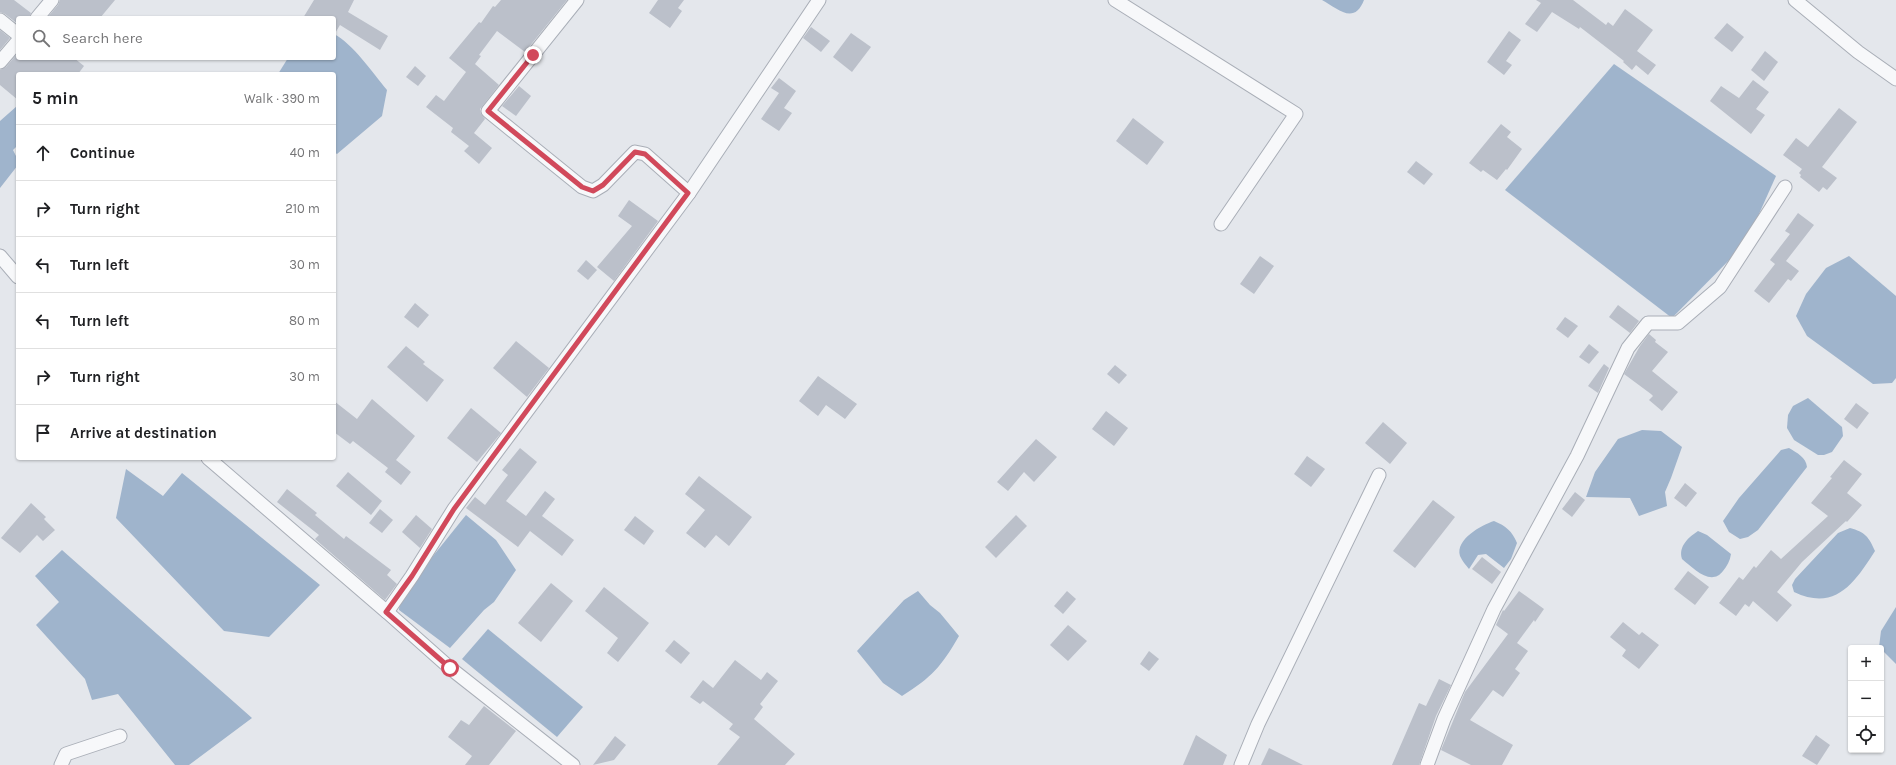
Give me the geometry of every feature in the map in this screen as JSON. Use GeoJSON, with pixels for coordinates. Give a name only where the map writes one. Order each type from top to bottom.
{"type":"FeatureCollection","features":[{"type":"Feature","properties":{"kind":"street"},"geometry":{"type":"LineString","coordinates":[[39,16],[52,0]]}},
{"type":"Feature","properties":{"kind":"street"},"geometry":{"type":"LineString","coordinates":[[577,0],[488,111],[582,187],[593,191],[603,185],[635,152],[645,154],[688,193]]}},
{"type":"Feature","properties":{"kind":"street"},"geometry":{"type":"LineString","coordinates":[[386,612],[435,541],[454,509],[688,193],[819,0]]}},
{"type":"Feature","properties":{"kind":"street"},"geometry":{"type":"LineString","coordinates":[[1114,0],[1296,114],[1221,224]]}},
{"type":"Feature","properties":{"kind":"street"},"geometry":{"type":"LineString","coordinates":[[1795,0],[1858,52],[1896,79]]}},
{"type":"Feature","properties":{"kind":"street"},"geometry":{"type":"LineString","coordinates":[[0,20],[16,36]]}},
{"type":"Feature","properties":{"kind":"street"},"geometry":{"type":"LineString","coordinates":[[0,62],[16,38]]}},
{"type":"Feature","properties":{"kind":"street"},"geometry":{"type":"LineString","coordinates":[[1427,765],[1444,719],[1494,609],[1577,456],[1628,348],[1648,323],[1678,323],[1720,287],[1785,187]]}},
{"type":"Feature","properties":{"kind":"street"},"geometry":{"type":"LineString","coordinates":[[0,256],[16,275]]}},
{"type":"Feature","properties":{"kind":"street"},"geometry":{"type":"LineString","coordinates":[[210,460],[450,668],[573,765]]}},
{"type":"Feature","properties":{"kind":"street"},"geometry":{"type":"LineString","coordinates":[[1241,765],[1258,724],[1379,475]]}},
{"type":"Feature","properties":{"kind":"street"},"geometry":{"type":"LineString","coordinates":[[61,765],[66,754],[120,736]]}},
{"type":"Feature","properties":{"kind":"water"},"geometry":{"type":"Polygon","coordinates":[[[1322,0],[1364,0],[1360,8],[1350,14],[1339,10],[1322,0]]]}},
{"type":"Feature","properties":{"kind":"water"},"geometry":{"type":"Polygon","coordinates":[[[336,35],[355,51],[387,90],[382,116],[337,154],[336,72],[279,72],[287,60],[336,60],[336,35]]]}},
{"type":"Feature","properties":{"kind":"water"},"geometry":{"type":"Polygon","coordinates":[[[1614,64],[1776,176],[1746,243],[1672,318],[1505,190],[1614,64]]]}},
{"type":"Feature","properties":{"kind":"water"},"geometry":{"type":"Polygon","coordinates":[[[16,107],[16,147],[13,150],[16,156],[16,168],[0,188],[0,121],[16,107]]]}},
{"type":"Feature","properties":{"kind":"water"},"geometry":{"type":"Polygon","coordinates":[[[1849,256],[1896,296],[1896,378],[1892,383],[1873,384],[1807,336],[1796,316],[1806,294],[1826,268],[1849,256]]]}},
{"type":"Feature","properties":{"kind":"water"},"geometry":{"type":"Polygon","coordinates":[[[1808,398],[1842,427],[1843,436],[1832,452],[1824,455],[1818,455],[1794,440],[1787,428],[1788,415],[1793,406],[1808,398]]]}},
{"type":"Feature","properties":{"kind":"water"},"geometry":{"type":"Polygon","coordinates":[[[1642,430],[1661,431],[1682,447],[1665,492],[1667,506],[1639,516],[1630,498],[1586,497],[1595,472],[1618,439],[1642,430]]]}},
{"type":"Feature","properties":{"kind":"water"},"geometry":{"type":"Polygon","coordinates":[[[1789,448],[1803,458],[1807,467],[1758,530],[1748,537],[1740,539],[1729,532],[1723,521],[1739,498],[1781,450],[1789,448]]]}},
{"type":"Feature","properties":{"kind":"water"},"geometry":{"type":"Polygon","coordinates":[[[126,469],[163,496],[182,473],[320,585],[269,637],[224,631],[116,518],[126,469]]]}},
{"type":"Feature","properties":{"kind":"water"},"geometry":{"type":"Polygon","coordinates":[[[466,515],[496,540],[516,570],[494,602],[484,610],[450,648],[399,610],[400,599],[410,589],[429,561],[466,515]]]}},
{"type":"Feature","properties":{"kind":"water"},"geometry":{"type":"Polygon","coordinates":[[[1494,521],[1508,529],[1517,543],[1511,559],[1504,568],[1486,554],[1478,555],[1469,569],[1460,556],[1462,544],[1465,539],[1477,529],[1494,521]]]}},
{"type":"Feature","properties":{"kind":"water"},"geometry":{"type":"Polygon","coordinates":[[[1850,528],[1863,533],[1871,542],[1875,551],[1852,583],[1843,591],[1833,596],[1822,598],[1809,597],[1794,592],[1792,585],[1795,579],[1838,533],[1850,528]]]}},
{"type":"Feature","properties":{"kind":"water"},"geometry":{"type":"Polygon","coordinates":[[[1698,531],[1707,535],[1731,554],[1730,559],[1723,571],[1713,577],[1708,577],[1702,574],[1682,559],[1681,554],[1685,542],[1698,531]]]}},
{"type":"Feature","properties":{"kind":"water"},"geometry":{"type":"Polygon","coordinates":[[[62,550],[252,718],[189,765],[175,765],[118,694],[92,700],[85,679],[36,625],[59,602],[35,576],[62,550]]]}},
{"type":"Feature","properties":{"kind":"water"},"geometry":{"type":"Polygon","coordinates":[[[918,591],[930,605],[940,613],[959,636],[941,664],[921,683],[902,696],[883,683],[857,651],[904,600],[918,591]]]}},
{"type":"Feature","properties":{"kind":"water"},"geometry":{"type":"Polygon","coordinates":[[[1896,607],[1896,664],[1884,652],[1884,645],[1879,645],[1881,631],[1896,607]]]}},
{"type":"Feature","properties":{"kind":"water"},"geometry":{"type":"Polygon","coordinates":[[[488,629],[583,707],[557,737],[462,659],[488,629]]]}},
{"type":"Feature","properties":{"kind":"building"},"geometry":{"type":"Polygon","coordinates":[[[0,0],[14,0],[31,13],[30,16],[16,16],[16,22],[0,12],[0,0]]]}},
{"type":"Feature","properties":{"kind":"building"},"geometry":{"type":"Polygon","coordinates":[[[60,0],[115,0],[102,16],[49,16],[58,5],[60,0]]]}},
{"type":"Feature","properties":{"kind":"building"},"geometry":{"type":"Polygon","coordinates":[[[314,0],[354,0],[348,12],[388,36],[380,50],[340,25],[336,32],[336,16],[304,16],[314,0]]]}},
{"type":"Feature","properties":{"kind":"building"},"geometry":{"type":"Polygon","coordinates":[[[501,0],[567,0],[525,52],[497,31],[479,55],[481,56],[475,64],[499,85],[480,109],[481,114],[485,119],[474,133],[492,148],[479,164],[464,151],[469,146],[451,132],[453,128],[426,107],[436,95],[444,101],[466,72],[449,58],[479,22],[481,23],[493,6],[495,7],[501,0]]]}},
{"type":"Feature","properties":{"kind":"building"},"geometry":{"type":"Polygon","coordinates":[[[658,0],[684,0],[678,8],[682,11],[670,28],[649,13],[658,0]]]}},
{"type":"Feature","properties":{"kind":"building"},"geometry":{"type":"Polygon","coordinates":[[[1536,0],[1573,0],[1606,25],[1608,22],[1613,26],[1625,9],[1653,30],[1637,51],[1656,65],[1648,75],[1636,65],[1632,70],[1623,62],[1624,61],[1580,27],[1579,29],[1552,12],[1537,32],[1525,24],[1541,3],[1536,0]]]}},
{"type":"Feature","properties":{"kind":"building"},"geometry":{"type":"Polygon","coordinates":[[[1727,23],[1744,37],[1732,52],[1714,38],[1727,23]]]}},
{"type":"Feature","properties":{"kind":"building"},"geometry":{"type":"Polygon","coordinates":[[[811,27],[830,41],[821,52],[803,38],[811,27]]]}},
{"type":"Feature","properties":{"kind":"building"},"geometry":{"type":"Polygon","coordinates":[[[0,30],[10,38],[0,50],[0,30]]]}},
{"type":"Feature","properties":{"kind":"building"},"geometry":{"type":"Polygon","coordinates":[[[1509,31],[1521,40],[1506,61],[1512,65],[1504,75],[1487,62],[1509,31]]]}},
{"type":"Feature","properties":{"kind":"building"},"geometry":{"type":"Polygon","coordinates":[[[851,33],[871,47],[852,72],[833,57],[851,33]]]}},
{"type":"Feature","properties":{"kind":"building"},"geometry":{"type":"Polygon","coordinates":[[[1765,51],[1778,62],[1764,81],[1751,70],[1765,51]]]}},
{"type":"Feature","properties":{"kind":"building"},"geometry":{"type":"Polygon","coordinates":[[[16,55],[16,60],[76,60],[84,66],[80,72],[16,72],[16,98],[0,85],[0,70],[6,67],[16,55]]]}},
{"type":"Feature","properties":{"kind":"building"},"geometry":{"type":"Polygon","coordinates":[[[415,66],[426,76],[418,86],[406,77],[415,66]]]}},
{"type":"Feature","properties":{"kind":"building"},"geometry":{"type":"Polygon","coordinates":[[[779,78],[796,91],[784,108],[792,113],[779,131],[761,119],[779,93],[771,88],[779,78]]]}},
{"type":"Feature","properties":{"kind":"building"},"geometry":{"type":"Polygon","coordinates":[[[1753,80],[1769,92],[1756,109],[1765,115],[1751,134],[1710,101],[1721,86],[1739,98],[1753,80]]]}},
{"type":"Feature","properties":{"kind":"building"},"geometry":{"type":"Polygon","coordinates":[[[519,86],[531,96],[516,116],[502,106],[519,86]]]}},
{"type":"Feature","properties":{"kind":"building"},"geometry":{"type":"Polygon","coordinates":[[[1839,108],[1857,122],[1822,167],[1837,178],[1827,190],[1823,187],[1819,192],[1800,177],[1801,175],[1799,173],[1802,169],[1783,155],[1796,138],[1808,147],[1839,108]]]}},
{"type":"Feature","properties":{"kind":"building"},"geometry":{"type":"Polygon","coordinates":[[[1133,118],[1164,142],[1147,165],[1116,141],[1133,118]]]}},
{"type":"Feature","properties":{"kind":"building"},"geometry":{"type":"Polygon","coordinates":[[[1501,124],[1511,132],[1507,137],[1522,149],[1507,170],[1506,169],[1497,180],[1483,170],[1481,172],[1469,163],[1501,124]]]}},
{"type":"Feature","properties":{"kind":"building"},"geometry":{"type":"Polygon","coordinates":[[[1416,161],[1433,174],[1424,185],[1407,172],[1416,161]]]}},
{"type":"Feature","properties":{"kind":"building"},"geometry":{"type":"Polygon","coordinates":[[[629,200],[658,221],[614,281],[597,267],[632,226],[618,216],[629,200]]]}},
{"type":"Feature","properties":{"kind":"building"},"geometry":{"type":"Polygon","coordinates":[[[1798,213],[1814,225],[1786,261],[1799,271],[1791,281],[1788,279],[1769,303],[1754,291],[1775,264],[1770,260],[1790,234],[1785,231],[1798,213]]]}},
{"type":"Feature","properties":{"kind":"building"},"geometry":{"type":"Polygon","coordinates":[[[1260,256],[1274,266],[1254,294],[1240,284],[1260,256]]]}},
{"type":"Feature","properties":{"kind":"building"},"geometry":{"type":"Polygon","coordinates":[[[586,260],[597,270],[588,280],[577,271],[586,260]]]}},
{"type":"Feature","properties":{"kind":"building"},"geometry":{"type":"Polygon","coordinates":[[[415,303],[429,315],[418,328],[404,317],[415,303]]]}},
{"type":"Feature","properties":{"kind":"building"},"geometry":{"type":"Polygon","coordinates":[[[1618,305],[1639,321],[1630,333],[1609,317],[1618,305]]]}},
{"type":"Feature","properties":{"kind":"building"},"geometry":{"type":"Polygon","coordinates":[[[1565,317],[1578,326],[1568,338],[1556,329],[1565,317]]]}},
{"type":"Feature","properties":{"kind":"building"},"geometry":{"type":"Polygon","coordinates":[[[1649,334],[1656,340],[1655,342],[1668,352],[1652,371],[1678,392],[1662,411],[1649,400],[1653,396],[1651,394],[1624,374],[1640,346],[1649,334]]]}},
{"type":"Feature","properties":{"kind":"building"},"geometry":{"type":"Polygon","coordinates":[[[516,341],[549,368],[527,397],[493,368],[516,341]]]}},
{"type":"Feature","properties":{"kind":"building"},"geometry":{"type":"Polygon","coordinates":[[[1589,344],[1599,352],[1589,364],[1579,357],[1589,344]]]}},
{"type":"Feature","properties":{"kind":"building"},"geometry":{"type":"Polygon","coordinates":[[[406,346],[425,362],[423,364],[444,380],[427,402],[387,367],[406,346]]]}},
{"type":"Feature","properties":{"kind":"building"},"geometry":{"type":"Polygon","coordinates":[[[1604,364],[1609,368],[1598,393],[1588,386],[1604,364]]]}},
{"type":"Feature","properties":{"kind":"building"},"geometry":{"type":"Polygon","coordinates":[[[1115,365],[1127,375],[1119,384],[1107,374],[1115,365]]]}},
{"type":"Feature","properties":{"kind":"building"},"geometry":{"type":"Polygon","coordinates":[[[818,376],[857,404],[845,419],[826,405],[818,416],[799,401],[818,376]]]}},
{"type":"Feature","properties":{"kind":"building"},"geometry":{"type":"Polygon","coordinates":[[[372,399],[415,436],[396,460],[411,472],[401,485],[385,472],[388,468],[353,441],[350,444],[336,434],[336,403],[357,419],[372,399]]]}},
{"type":"Feature","properties":{"kind":"building"},"geometry":{"type":"Polygon","coordinates":[[[1856,403],[1869,413],[1857,429],[1844,419],[1856,403]]]}},
{"type":"Feature","properties":{"kind":"building"},"geometry":{"type":"Polygon","coordinates":[[[471,408],[501,433],[477,462],[447,438],[471,408]]]}},
{"type":"Feature","properties":{"kind":"building"},"geometry":{"type":"Polygon","coordinates":[[[1106,411],[1128,428],[1114,446],[1092,429],[1106,411]]]}},
{"type":"Feature","properties":{"kind":"building"},"geometry":{"type":"Polygon","coordinates":[[[1383,422],[1407,443],[1390,464],[1365,443],[1383,422]]]}},
{"type":"Feature","properties":{"kind":"building"},"geometry":{"type":"Polygon","coordinates":[[[1036,439],[1057,457],[1034,482],[1024,472],[1008,491],[997,482],[1036,439]]]}},
{"type":"Feature","properties":{"kind":"building"},"geometry":{"type":"Polygon","coordinates":[[[520,448],[537,462],[506,501],[526,516],[545,491],[555,499],[542,516],[574,540],[562,556],[530,531],[518,547],[466,508],[475,497],[485,505],[508,475],[502,470],[520,448]]]}},
{"type":"Feature","properties":{"kind":"building"},"geometry":{"type":"Polygon","coordinates":[[[1307,456],[1325,469],[1311,487],[1294,474],[1307,456]]]}},
{"type":"Feature","properties":{"kind":"building"},"geometry":{"type":"Polygon","coordinates":[[[1844,460],[1862,474],[1847,493],[1862,505],[1847,522],[1846,521],[1802,562],[1777,592],[1792,605],[1777,622],[1753,601],[1749,607],[1745,604],[1736,616],[1719,603],[1739,577],[1743,580],[1754,566],[1756,568],[1771,550],[1781,559],[1828,516],[1811,503],[1832,478],[1830,477],[1844,460]]]}},
{"type":"Feature","properties":{"kind":"building"},"geometry":{"type":"Polygon","coordinates":[[[348,472],[382,501],[371,515],[336,486],[348,472]]]}},
{"type":"Feature","properties":{"kind":"building"},"geometry":{"type":"Polygon","coordinates":[[[699,476],[752,517],[729,546],[716,535],[705,548],[686,533],[705,510],[685,494],[699,476]]]}},
{"type":"Feature","properties":{"kind":"building"},"geometry":{"type":"Polygon","coordinates":[[[1685,483],[1697,493],[1686,507],[1674,498],[1685,483]]]}},
{"type":"Feature","properties":{"kind":"building"},"geometry":{"type":"Polygon","coordinates":[[[287,489],[317,513],[315,515],[344,539],[346,536],[391,570],[387,575],[397,584],[385,600],[315,539],[319,535],[277,502],[287,489]]]}},
{"type":"Feature","properties":{"kind":"building"},"geometry":{"type":"Polygon","coordinates":[[[1575,492],[1585,500],[1572,517],[1562,509],[1575,492]]]}},
{"type":"Feature","properties":{"kind":"building"},"geometry":{"type":"Polygon","coordinates":[[[1433,500],[1455,517],[1415,568],[1393,551],[1433,500]]]}},
{"type":"Feature","properties":{"kind":"building"},"geometry":{"type":"Polygon","coordinates":[[[31,503],[46,517],[44,519],[55,530],[43,541],[37,535],[20,553],[1,538],[31,503]]]}},
{"type":"Feature","properties":{"kind":"building"},"geometry":{"type":"Polygon","coordinates":[[[380,509],[393,520],[382,533],[369,523],[380,509]]]}},
{"type":"Feature","properties":{"kind":"building"},"geometry":{"type":"Polygon","coordinates":[[[416,515],[432,529],[420,548],[402,532],[416,515]]]}},
{"type":"Feature","properties":{"kind":"building"},"geometry":{"type":"Polygon","coordinates":[[[1016,515],[1027,526],[996,558],[985,547],[1016,515]]]}},
{"type":"Feature","properties":{"kind":"building"},"geometry":{"type":"Polygon","coordinates":[[[635,516],[654,531],[644,545],[624,530],[635,516]]]}},
{"type":"Feature","properties":{"kind":"building"},"geometry":{"type":"Polygon","coordinates":[[[1482,557],[1501,572],[1492,584],[1472,569],[1482,557]]]}},
{"type":"Feature","properties":{"kind":"building"},"geometry":{"type":"Polygon","coordinates":[[[1688,571],[1709,587],[1695,605],[1674,589],[1688,571]]]}},
{"type":"Feature","properties":{"kind":"building"},"geometry":{"type":"Polygon","coordinates":[[[551,583],[573,601],[541,642],[518,623],[551,583]]]}},
{"type":"Feature","properties":{"kind":"building"},"geometry":{"type":"Polygon","coordinates":[[[604,587],[649,623],[618,662],[607,653],[618,638],[585,611],[604,587]]]}},
{"type":"Feature","properties":{"kind":"building"},"geometry":{"type":"Polygon","coordinates":[[[1067,591],[1076,599],[1063,614],[1054,606],[1067,591]]]}},
{"type":"Feature","properties":{"kind":"building"},"geometry":{"type":"Polygon","coordinates":[[[1519,591],[1544,609],[1517,643],[1528,651],[1515,669],[1520,673],[1503,697],[1493,690],[1470,720],[1513,745],[1502,765],[1471,765],[1441,750],[1465,692],[1508,634],[1496,625],[1503,610],[1504,611],[1519,591]]]}},
{"type":"Feature","properties":{"kind":"building"},"geometry":{"type":"Polygon","coordinates":[[[1623,622],[1639,635],[1642,632],[1659,645],[1639,669],[1622,656],[1626,650],[1610,637],[1623,622]]]}},
{"type":"Feature","properties":{"kind":"building"},"geometry":{"type":"Polygon","coordinates":[[[1068,625],[1087,641],[1068,661],[1050,645],[1068,625]]]}},
{"type":"Feature","properties":{"kind":"building"},"geometry":{"type":"Polygon","coordinates":[[[674,640],[690,653],[681,664],[665,651],[674,640]]]}},
{"type":"Feature","properties":{"kind":"building"},"geometry":{"type":"Polygon","coordinates":[[[1149,651],[1159,659],[1149,671],[1140,664],[1149,651]]]}},
{"type":"Feature","properties":{"kind":"building"},"geometry":{"type":"Polygon","coordinates":[[[735,660],[761,680],[767,672],[778,681],[760,704],[763,707],[754,719],[795,754],[785,765],[717,765],[740,737],[729,729],[733,724],[703,701],[700,704],[690,697],[703,680],[713,688],[735,660]]]}},
{"type":"Feature","properties":{"kind":"building"},"geometry":{"type":"Polygon","coordinates":[[[1439,679],[1451,685],[1436,716],[1419,765],[1392,765],[1419,703],[1426,706],[1439,679]]]}},
{"type":"Feature","properties":{"kind":"building"},"geometry":{"type":"Polygon","coordinates":[[[484,706],[516,731],[489,765],[465,765],[472,756],[448,737],[461,720],[469,725],[484,706]]]}},
{"type":"Feature","properties":{"kind":"building"},"geometry":{"type":"Polygon","coordinates":[[[1196,735],[1227,755],[1223,765],[1183,765],[1196,735]]]}},
{"type":"Feature","properties":{"kind":"building"},"geometry":{"type":"Polygon","coordinates":[[[1816,735],[1830,745],[1817,765],[1802,756],[1816,735]]]}},
{"type":"Feature","properties":{"kind":"building"},"geometry":{"type":"Polygon","coordinates":[[[615,736],[626,745],[614,760],[593,765],[615,736]]]}},
{"type":"Feature","properties":{"kind":"building"},"geometry":{"type":"Polygon","coordinates":[[[1269,748],[1303,765],[1261,765],[1269,748]]]}},
{"type":"Feature","properties":{"kind":"route"},"geometry":{"type":"LineString","coordinates":[[450,668],[386,612],[412,576],[454,509],[535,402],[688,193],[645,154],[635,152],[603,185],[593,191],[582,187],[488,111],[533,55]]}}]}
